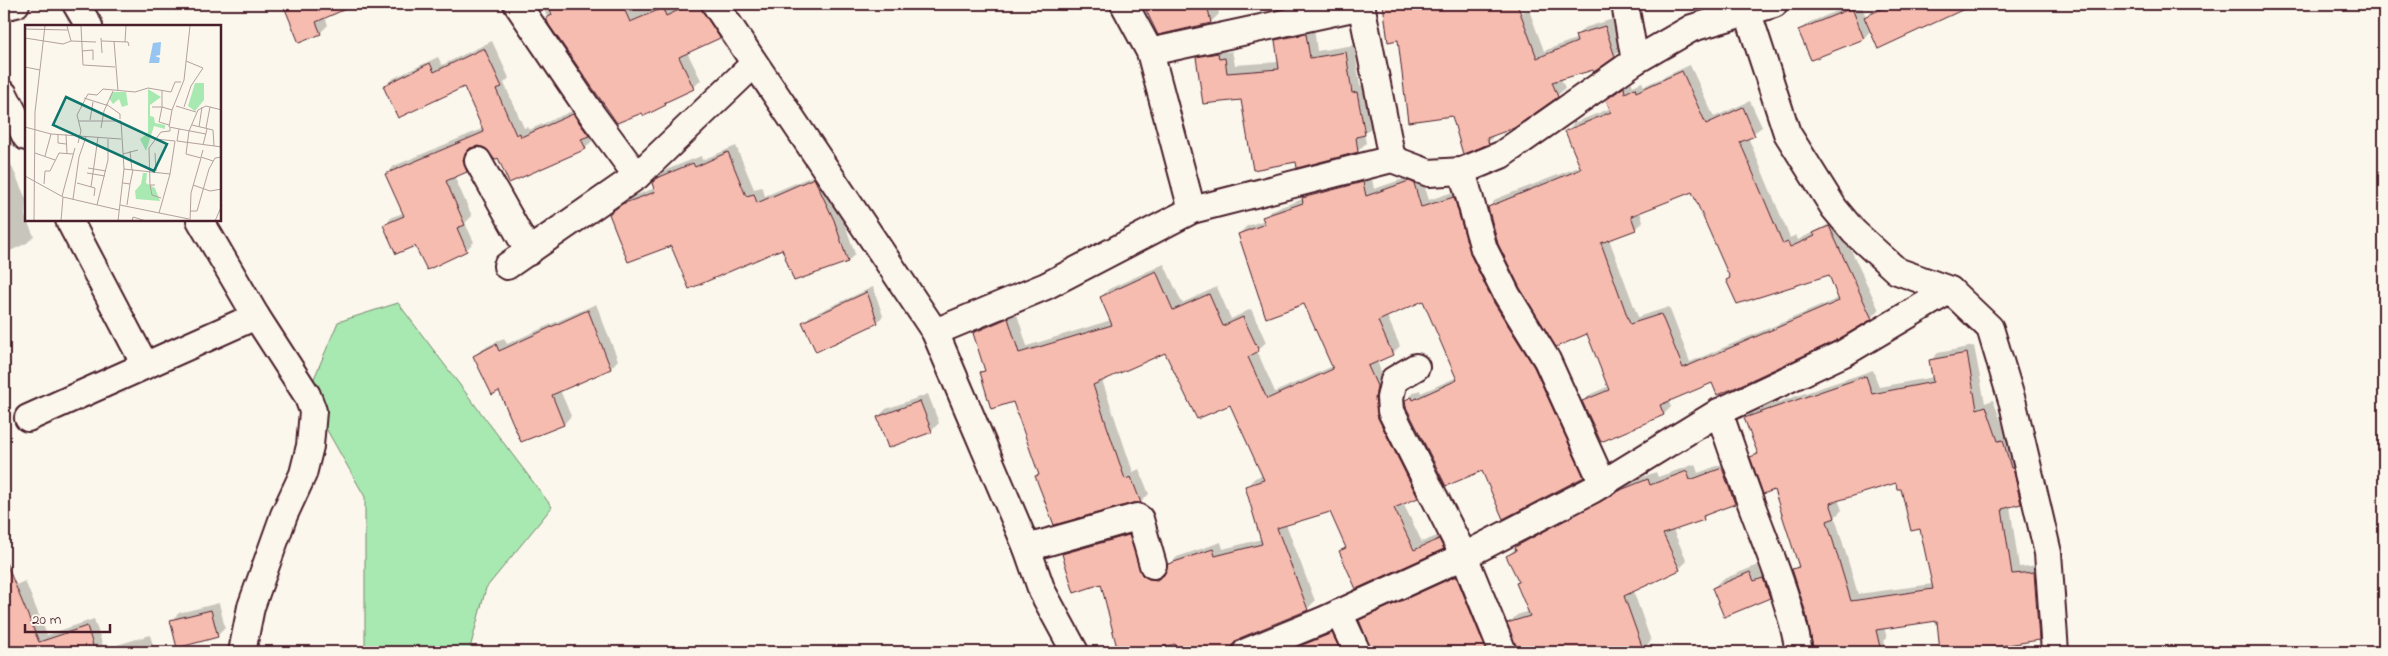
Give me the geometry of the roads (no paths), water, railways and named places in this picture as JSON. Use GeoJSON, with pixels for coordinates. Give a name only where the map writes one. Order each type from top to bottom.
{"type":"FeatureCollection","features":[{"type":"Feature","properties":{"kind":"street"},"geometry":{"type":"LineString","coordinates":[[4,7],[16,4]]}},
{"type":"Feature","properties":{"kind":"street"},"geometry":{"type":"LineString","coordinates":[[76,4],[88,25]]}},
{"type":"Feature","properties":{"kind":"street"},"geometry":{"type":"LineString","coordinates":[[517,4],[593,116],[637,176]]}},
{"type":"Feature","properties":{"kind":"street"},"geometry":{"type":"LineString","coordinates":[[715,4],[935,332],[1027,548],[1042,591],[1075,652]]}},
{"type":"Feature","properties":{"kind":"street"},"geometry":{"type":"LineString","coordinates":[[1124,4],[1150,52],[1192,210]]}},
{"type":"Feature","properties":{"kind":"street"},"geometry":{"type":"LineString","coordinates":[[1625,4],[1636,61]]}},
{"type":"Feature","properties":{"kind":"street"},"geometry":{"type":"LineString","coordinates":[[935,332],[1046,286],[1192,210],[1392,159],[1429,173],[1462,171],[1501,155],[1636,61],[1692,28],[1745,7],[1774,4]]}},
{"type":"Feature","properties":{"kind":"street"},"geometry":{"type":"LineString","coordinates":[[1150,52],[1361,5],[1392,159]]}},
{"type":"Feature","properties":{"kind":"street"},"geometry":{"type":"LineString","coordinates":[[1745,7],[1787,133],[1834,208],[1854,232],[1897,270],[1950,290],[1990,328],[2013,404],[2048,553],[2055,652]]}},
{"type":"Feature","properties":{"kind":"street"},"geometry":{"type":"LineString","coordinates":[[507,266],[637,176],[754,64]]}},
{"type":"Feature","properties":{"kind":"street"},"geometry":{"type":"LineString","coordinates":[[4,94],[25,135]]}},
{"type":"Feature","properties":{"kind":"street"},"geometry":{"type":"LineString","coordinates":[[478,161],[529,252]]}},
{"type":"Feature","properties":{"kind":"street"},"geometry":{"type":"LineString","coordinates":[[1462,171],[1484,248],[1507,296],[1547,360],[1603,484]]}},
{"type":"Feature","properties":{"kind":"street"},"geometry":{"type":"LineString","coordinates":[[70,221],[145,365]]}},
{"type":"Feature","properties":{"kind":"street"},"geometry":{"type":"LineString","coordinates":[[201,221],[256,316],[307,395],[313,411],[310,446],[303,474],[284,515],[251,607],[242,652]]}},
{"type":"Feature","properties":{"kind":"street"},"geometry":{"type":"LineString","coordinates":[[1246,652],[1339,613],[1464,556],[1603,484],[1719,412],[1844,353],[1950,290]]}},
{"type":"Feature","properties":{"kind":"street"},"geometry":{"type":"LineString","coordinates":[[28,418],[256,316]]}},
{"type":"Feature","properties":{"kind":"street"},"geometry":{"type":"LineString","coordinates":[[1416,367],[1394,380],[1390,398],[1391,411],[1464,556],[1503,652]]}},
{"type":"Feature","properties":{"kind":"street"},"geometry":{"type":"LineString","coordinates":[[1719,412],[1749,499],[1778,571],[1795,651]]}},
{"type":"Feature","properties":{"kind":"street"},"geometry":{"type":"LineString","coordinates":[[1027,548],[1136,517],[1140,519],[1153,565]]}},
{"type":"Feature","properties":{"kind":"street"},"geometry":{"type":"LineString","coordinates":[[1339,613],[1357,652]]}}]}
